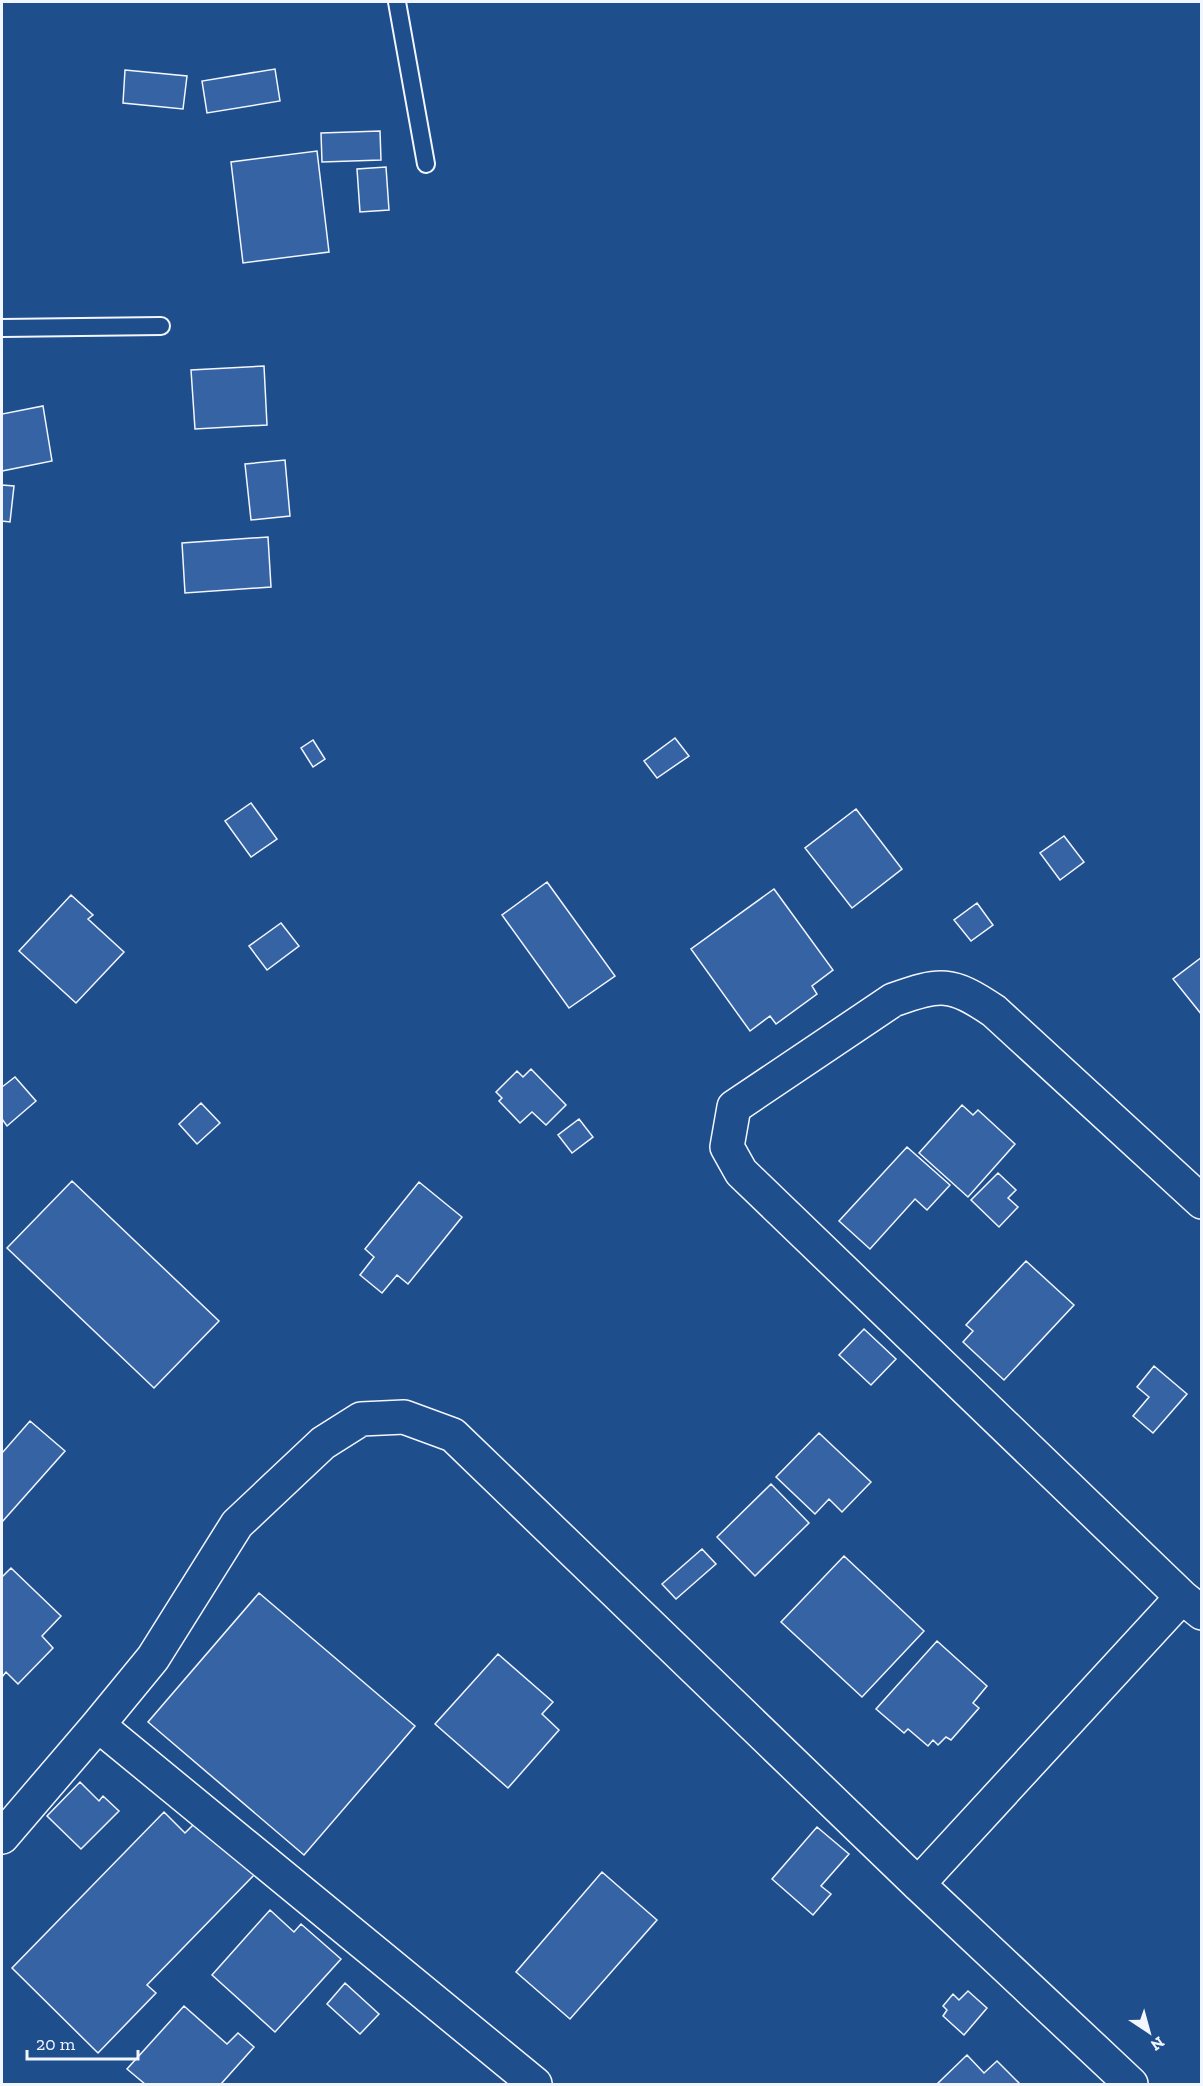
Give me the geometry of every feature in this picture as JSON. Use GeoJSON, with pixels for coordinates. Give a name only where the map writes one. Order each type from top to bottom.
{"type":"FeatureCollection","features":[{"type":"Feature","properties":{"kind":"street"},"geometry":{"type":"LineString","coordinates":[[918,1884],[1192,1605],[741,1172],[727,1147],[734,1107],[892,1000],[920,990],[942,986],[970,995],[994,1011],[1202,1202]]}},
{"type":"Feature","properties":{"kind":"street"},"geometry":{"type":"LineString","coordinates":[[2,1837],[99,1725],[153,1658],[237,1524],[323,1443],[361,1419],[404,1417],[453,1435],[918,1884],[1131,2085]]}},
{"type":"Feature","properties":{"kind":"street"},"geometry":{"type":"LineString","coordinates":[[99,1725],[535,2085]]}},
{"type":"Feature","properties":{"kind":"lane"},"geometry":{"type":"LineString","coordinates":[[397,2],[426,164]]}},
{"type":"Feature","properties":{"kind":"lane"},"geometry":{"type":"LineString","coordinates":[[2,328],[161,326]]}},
{"type":"Feature","properties":{"kind":"building"},"geometry":{"type":"Polygon","coordinates":[[[275,69],[280,101],[207,113],[202,81],[275,69]]]}},
{"type":"Feature","properties":{"kind":"building"},"geometry":{"type":"Polygon","coordinates":[[[125,70],[187,76],[183,109],[123,103],[125,70]]]}},
{"type":"Feature","properties":{"kind":"building"},"geometry":{"type":"Polygon","coordinates":[[[380,131],[381,160],[322,162],[321,133],[380,131]]]}},
{"type":"Feature","properties":{"kind":"building"},"geometry":{"type":"Polygon","coordinates":[[[317,151],[329,252],[243,263],[231,162],[317,151]]]}},
{"type":"Feature","properties":{"kind":"building"},"geometry":{"type":"Polygon","coordinates":[[[386,167],[389,210],[360,212],[357,169],[386,167]]]}},
{"type":"Feature","properties":{"kind":"building"},"geometry":{"type":"Polygon","coordinates":[[[264,366],[267,425],[195,429],[191,370],[264,366]]]}},
{"type":"Feature","properties":{"kind":"building"},"geometry":{"type":"Polygon","coordinates":[[[43,406],[52,461],[2,471],[2,414],[43,406]]]}},
{"type":"Feature","properties":{"kind":"building"},"geometry":{"type":"Polygon","coordinates":[[[285,460],[290,516],[251,520],[245,464],[285,460]]]}},
{"type":"Feature","properties":{"kind":"building"},"geometry":{"type":"Polygon","coordinates":[[[2,485],[14,486],[10,522],[2,521],[2,485]]]}},
{"type":"Feature","properties":{"kind":"building"},"geometry":{"type":"Polygon","coordinates":[[[268,537],[271,587],[185,593],[182,543],[268,537]]]}},
{"type":"Feature","properties":{"kind":"building"},"geometry":{"type":"Polygon","coordinates":[[[675,738],[689,756],[657,778],[644,761],[675,738]]]}},
{"type":"Feature","properties":{"kind":"building"},"geometry":{"type":"Polygon","coordinates":[[[313,740],[325,759],[313,767],[301,748],[313,740]]]}},
{"type":"Feature","properties":{"kind":"building"},"geometry":{"type":"Polygon","coordinates":[[[251,803],[277,839],[251,857],[225,821],[251,803]]]}},
{"type":"Feature","properties":{"kind":"building"},"geometry":{"type":"Polygon","coordinates":[[[856,809],[902,869],[852,908],[805,848],[856,809]]]}},
{"type":"Feature","properties":{"kind":"building"},"geometry":{"type":"Polygon","coordinates":[[[1064,836],[1084,862],[1060,880],[1040,853],[1064,836]]]}},
{"type":"Feature","properties":{"kind":"building"},"geometry":{"type":"Polygon","coordinates":[[[547,882],[615,976],[569,1008],[502,915],[547,882]]]}},
{"type":"Feature","properties":{"kind":"building"},"geometry":{"type":"Polygon","coordinates":[[[774,889],[833,970],[812,986],[817,994],[776,1024],[770,1016],[750,1031],[691,949],[774,889]]]}},
{"type":"Feature","properties":{"kind":"building"},"geometry":{"type":"Polygon","coordinates":[[[71,895],[93,915],[88,919],[124,952],[76,1003],[19,951],[71,895]]]}},
{"type":"Feature","properties":{"kind":"building"},"geometry":{"type":"Polygon","coordinates":[[[977,903],[993,925],[971,941],[954,920],[977,903]]]}},
{"type":"Feature","properties":{"kind":"building"},"geometry":{"type":"Polygon","coordinates":[[[281,923],[299,946],[267,970],[249,946],[281,923]]]}},
{"type":"Feature","properties":{"kind":"building"},"geometry":{"type":"Polygon","coordinates":[[[1202,957],[1202,1015],[1173,979],[1202,957]]]}},
{"type":"Feature","properties":{"kind":"building"},"geometry":{"type":"Polygon","coordinates":[[[531,1069],[566,1105],[546,1125],[532,1112],[520,1123],[499,1101],[502,1098],[496,1092],[517,1071],[523,1077],[531,1069]]]}},
{"type":"Feature","properties":{"kind":"building"},"geometry":{"type":"Polygon","coordinates":[[[15,1077],[36,1101],[7,1126],[2,1119],[2,1087],[15,1077]]]}},
{"type":"Feature","properties":{"kind":"building"},"geometry":{"type":"Polygon","coordinates":[[[201,1103],[220,1123],[197,1144],[179,1124],[201,1103]]]}},
{"type":"Feature","properties":{"kind":"building"},"geometry":{"type":"Polygon","coordinates":[[[962,1105],[973,1115],[978,1110],[1015,1144],[968,1197],[919,1153],[962,1105]]]}},
{"type":"Feature","properties":{"kind":"building"},"geometry":{"type":"Polygon","coordinates":[[[579,1119],[593,1137],[572,1153],[558,1135],[579,1119]]]}},
{"type":"Feature","properties":{"kind":"building"},"geometry":{"type":"Polygon","coordinates":[[[907,1147],[950,1185],[927,1210],[915,1199],[870,1249],[839,1221],[907,1147]]]}},
{"type":"Feature","properties":{"kind":"building"},"geometry":{"type":"Polygon","coordinates":[[[998,1173],[1016,1190],[1008,1198],[1018,1207],[999,1227],[971,1200],[998,1173]]]}},
{"type":"Feature","properties":{"kind":"building"},"geometry":{"type":"Polygon","coordinates":[[[72,1181],[219,1321],[154,1388],[7,1248],[72,1181]]]}},
{"type":"Feature","properties":{"kind":"building"},"geometry":{"type":"Polygon","coordinates":[[[419,1182],[462,1217],[408,1284],[397,1275],[382,1293],[360,1275],[374,1257],[365,1249],[419,1182]]]}},
{"type":"Feature","properties":{"kind":"building"},"geometry":{"type":"Polygon","coordinates":[[[1026,1261],[1074,1305],[1004,1380],[963,1342],[973,1331],[966,1325],[1026,1261]]]}},
{"type":"Feature","properties":{"kind":"building"},"geometry":{"type":"Polygon","coordinates":[[[864,1329],[896,1359],[871,1385],[839,1355],[864,1329]]]}},
{"type":"Feature","properties":{"kind":"building"},"geometry":{"type":"Polygon","coordinates":[[[1154,1366],[1187,1394],[1153,1433],[1133,1416],[1149,1397],[1137,1387],[1154,1366]]]}},
{"type":"Feature","properties":{"kind":"building"},"geometry":{"type":"Polygon","coordinates":[[[30,1421],[65,1451],[2,1522],[2,1453],[30,1421]]]}},
{"type":"Feature","properties":{"kind":"building"},"geometry":{"type":"Polygon","coordinates":[[[819,1433],[871,1482],[842,1512],[829,1499],[815,1514],[776,1477],[819,1433]]]}},
{"type":"Feature","properties":{"kind":"building"},"geometry":{"type":"Polygon","coordinates":[[[771,1484],[809,1523],[755,1576],[717,1537],[771,1484]]]}},
{"type":"Feature","properties":{"kind":"building"},"geometry":{"type":"Polygon","coordinates":[[[702,1549],[716,1564],[676,1599],[662,1584],[702,1549]]]}},
{"type":"Feature","properties":{"kind":"building"},"geometry":{"type":"Polygon","coordinates":[[[844,1556],[924,1631],[862,1697],[781,1622],[844,1556]]]}},
{"type":"Feature","properties":{"kind":"building"},"geometry":{"type":"Polygon","coordinates":[[[11,1568],[61,1616],[42,1636],[53,1648],[18,1684],[6,1672],[2,1677],[2,1577],[11,1568]]]}},
{"type":"Feature","properties":{"kind":"building"},"geometry":{"type":"Polygon","coordinates":[[[259,1593],[415,1726],[304,1855],[148,1722],[259,1593]]]}},
{"type":"Feature","properties":{"kind":"building"},"geometry":{"type":"Polygon","coordinates":[[[937,1641],[987,1686],[973,1703],[979,1708],[951,1740],[946,1737],[938,1745],[933,1740],[928,1746],[908,1729],[904,1733],[876,1709],[937,1641]]]}},
{"type":"Feature","properties":{"kind":"building"},"geometry":{"type":"Polygon","coordinates":[[[498,1654],[553,1702],[542,1714],[559,1730],[508,1788],[435,1724],[498,1654]]]}},
{"type":"Feature","properties":{"kind":"building"},"geometry":{"type":"Polygon","coordinates":[[[80,1782],[99,1801],[103,1796],[119,1811],[81,1849],[47,1816],[80,1782]]]}},
{"type":"Feature","properties":{"kind":"building"},"geometry":{"type":"Polygon","coordinates":[[[164,1812],[185,1833],[198,1820],[254,1875],[147,1985],[156,1993],[98,2053],[12,1968],[164,1812]]]}},
{"type":"Feature","properties":{"kind":"building"},"geometry":{"type":"Polygon","coordinates":[[[817,1827],[849,1854],[821,1886],[831,1894],[813,1915],[772,1879],[817,1827]]]}},
{"type":"Feature","properties":{"kind":"building"},"geometry":{"type":"Polygon","coordinates":[[[602,1872],[657,1920],[570,2019],[516,1972],[602,1872]]]}},
{"type":"Feature","properties":{"kind":"building"},"geometry":{"type":"Polygon","coordinates":[[[270,1910],[294,1932],[301,1924],[341,1959],[275,2032],[212,1975],[270,1910]]]}},
{"type":"Feature","properties":{"kind":"building"},"geometry":{"type":"Polygon","coordinates":[[[345,1983],[379,2014],[360,2034],[327,2004],[345,1983]]]}},
{"type":"Feature","properties":{"kind":"building"},"geometry":{"type":"Polygon","coordinates":[[[968,1991],[987,2008],[964,2035],[943,2016],[947,2010],[943,2006],[953,1994],[959,2000],[968,1991]]]}},
{"type":"Feature","properties":{"kind":"building"},"geometry":{"type":"Polygon","coordinates":[[[184,2006],[227,2044],[238,2033],[254,2047],[221,2084],[145,2084],[127,2069],[184,2006]]]}},
{"type":"Feature","properties":{"kind":"building"},"geometry":{"type":"Polygon","coordinates":[[[967,2055],[984,2073],[997,2061],[1020,2084],[937,2084],[967,2055]]]}}]}
